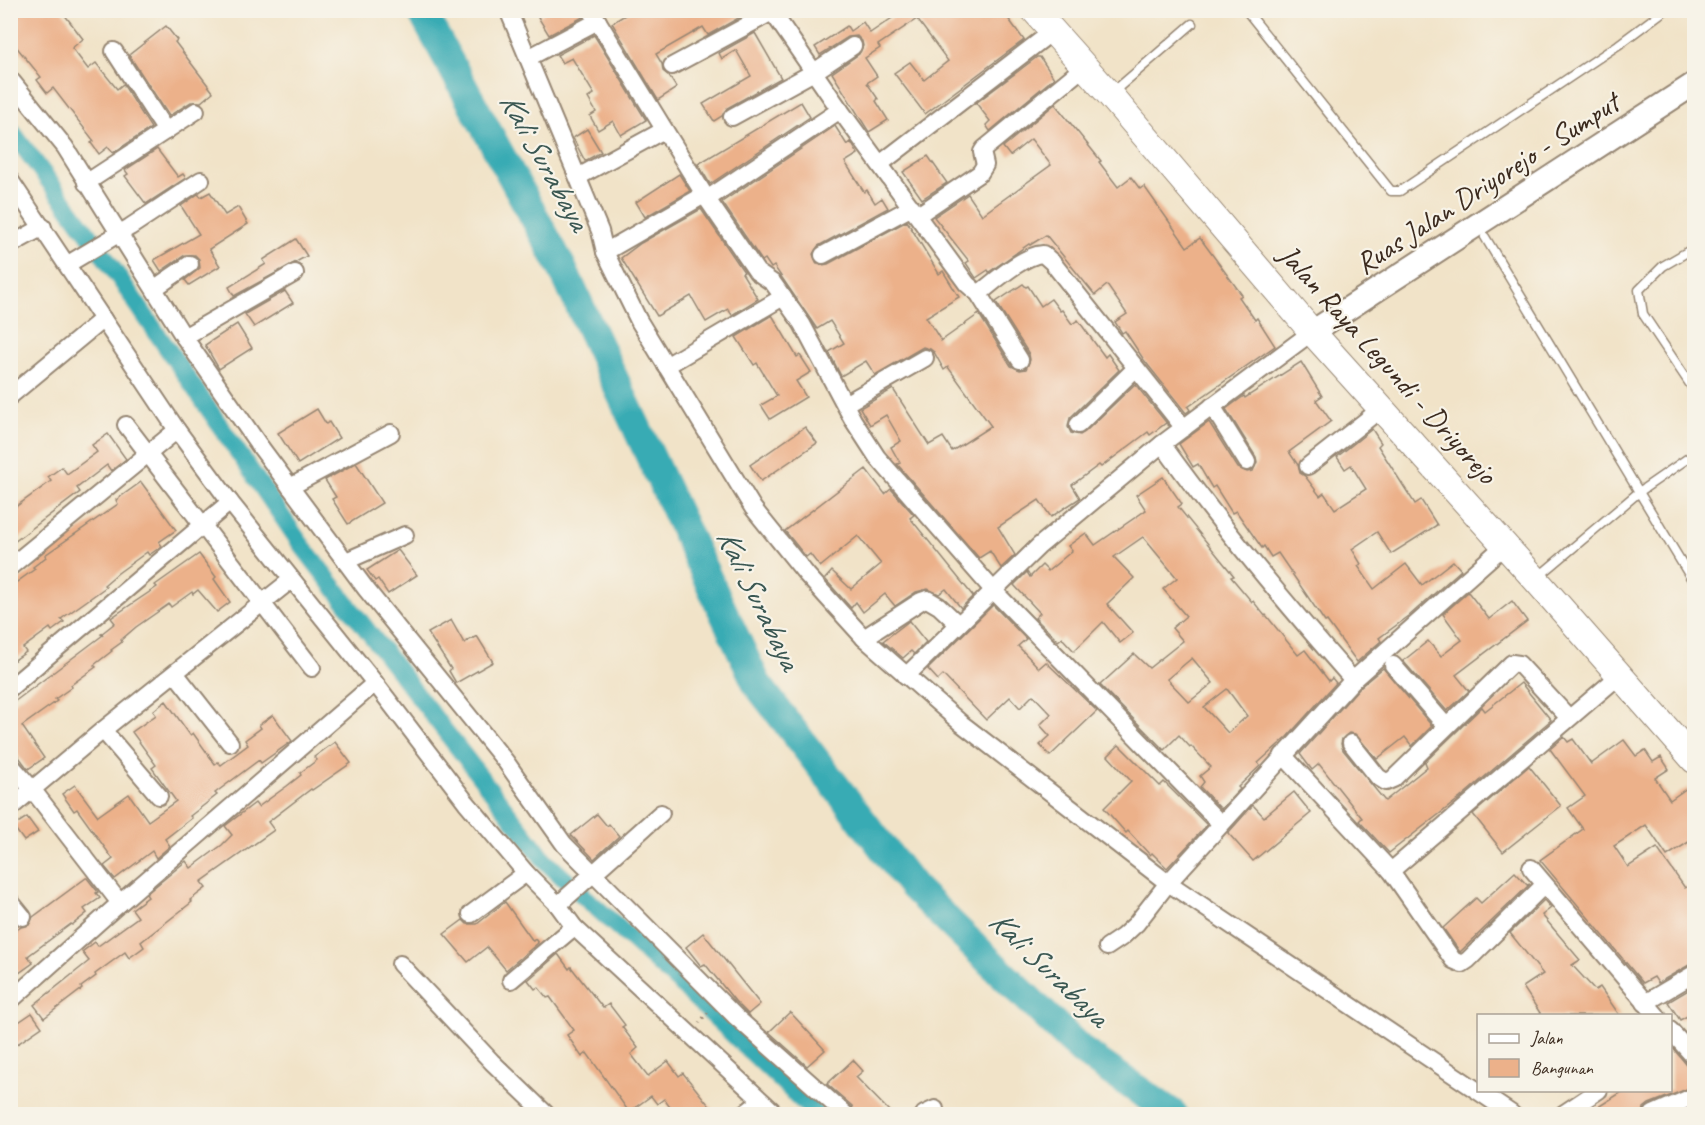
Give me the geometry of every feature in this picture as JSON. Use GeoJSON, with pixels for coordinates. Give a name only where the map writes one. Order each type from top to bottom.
{"type":"FeatureCollection","features":[{"type":"Feature","properties":{"kind":"main road","name":"Jalan Raya Legundi - Driyorejo"},"geometry":{"type":"LineString","coordinates":[[1034,10],[1110,95],[1312,332],[1695,760]]}},
{"type":"Feature","properties":{"kind":"main road","name":"Ruas Jalan Driyorejo - Sumput"},"geometry":{"type":"LineString","coordinates":[[1312,332],[1695,84]]}},
{"type":"Feature","properties":{"kind":"street"},"geometry":{"type":"LineString","coordinates":[[510,11],[600,231],[605,252],[639,321],[753,508],[807,575],[864,638],[962,724],[1036,783],[1168,883],[1477,1090]]}},
{"type":"Feature","properties":{"kind":"street"},"geometry":{"type":"LineString","coordinates":[[672,66],[772,11],[840,110],[967,284],[978,292],[1020,360]]}},
{"type":"Feature","properties":{"kind":"street"},"geometry":{"type":"LineString","coordinates":[[528,58],[594,16],[706,197],[757,272],[773,283],[802,324],[845,404],[871,448],[888,471],[993,590],[1221,824]]}},
{"type":"Feature","properties":{"kind":"street"},"geometry":{"type":"LineString","coordinates":[[880,164],[1053,31]]}},
{"type":"Feature","properties":{"kind":"street"},"geometry":{"type":"LineString","coordinates":[[732,117],[814,72],[853,46]]}},
{"type":"Feature","properties":{"kind":"street"},"geometry":{"type":"LineString","coordinates":[[114,51],[166,131]]}},
{"type":"Feature","properties":{"kind":"street"},"geometry":{"type":"LineString","coordinates":[[823,255],[915,211],[980,173],[985,165],[982,152],[984,149],[1084,67]]}},
{"type":"Feature","properties":{"kind":"street"},"geometry":{"type":"LineString","coordinates":[[10,79],[65,147],[117,234],[155,288],[184,337],[290,486],[346,561],[506,762],[564,844],[590,876],[736,1017],[845,1114]]}},
{"type":"Feature","properties":{"kind":"street"},"geometry":{"type":"LineString","coordinates":[[605,252],[706,197],[840,110]]}},
{"type":"Feature","properties":{"kind":"street"},"geometry":{"type":"LineString","coordinates":[[86,183],[196,111]]}},
{"type":"Feature","properties":{"kind":"street"},"geometry":{"type":"LineString","coordinates":[[578,177],[664,130]]}},
{"type":"Feature","properties":{"kind":"street"},"geometry":{"type":"LineString","coordinates":[[10,180],[75,268],[103,319],[177,430],[230,502],[375,683],[466,802],[526,873],[561,902],[574,927],[776,1114]]}},
{"type":"Feature","properties":{"kind":"street"},"geometry":{"type":"LineString","coordinates":[[75,268],[117,234],[201,180]]}},
{"type":"Feature","properties":{"kind":"street"},"geometry":{"type":"LineString","coordinates":[[10,245],[43,227]]}},
{"type":"Feature","properties":{"kind":"street"},"geometry":{"type":"LineString","coordinates":[[978,292],[1026,260],[1043,254],[1052,262],[1184,428]]}},
{"type":"Feature","properties":{"kind":"street"},"geometry":{"type":"LineString","coordinates":[[155,288],[190,264]]}},
{"type":"Feature","properties":{"kind":"street"},"geometry":{"type":"LineString","coordinates":[[184,337],[296,273]]}},
{"type":"Feature","properties":{"kind":"street"},"geometry":{"type":"LineString","coordinates":[[666,366],[783,297]]}},
{"type":"Feature","properties":{"kind":"street"},"geometry":{"type":"LineString","coordinates":[[10,396],[103,319]]}},
{"type":"Feature","properties":{"kind":"street"},"geometry":{"type":"LineString","coordinates":[[906,676],[1039,546],[1162,444],[1312,332]]}},
{"type":"Feature","properties":{"kind":"street"},"geometry":{"type":"LineString","coordinates":[[845,404],[925,358]]}},
{"type":"Feature","properties":{"kind":"street"},"geometry":{"type":"LineString","coordinates":[[1078,426],[1136,368]]}},
{"type":"Feature","properties":{"kind":"street"},"geometry":{"type":"LineString","coordinates":[[1212,406],[1247,462]]}},
{"type":"Feature","properties":{"kind":"street"},"geometry":{"type":"LineString","coordinates":[[1308,466],[1382,408]]}},
{"type":"Feature","properties":{"kind":"street"},"geometry":{"type":"LineString","coordinates":[[126,425],[312,668]]}},
{"type":"Feature","properties":{"kind":"street"},"geometry":{"type":"LineString","coordinates":[[10,567],[177,430]]}},
{"type":"Feature","properties":{"kind":"street"},"geometry":{"type":"LineString","coordinates":[[290,486],[391,433]]}},
{"type":"Feature","properties":{"kind":"street"},"geometry":{"type":"LineString","coordinates":[[1162,444],[1244,553],[1353,680]]}},
{"type":"Feature","properties":{"kind":"street"},"geometry":{"type":"LineString","coordinates":[[10,688],[230,502]]}},
{"type":"Feature","properties":{"kind":"street"},"geometry":{"type":"LineString","coordinates":[[346,561],[405,534]]}},
{"type":"Feature","properties":{"kind":"street"},"geometry":{"type":"LineString","coordinates":[[1107,947],[1122,938],[1136,924],[1168,883],[1353,680],[1505,545]]}},
{"type":"Feature","properties":{"kind":"street"},"geometry":{"type":"LineString","coordinates":[[10,808],[291,580]]}},
{"type":"Feature","properties":{"kind":"street"},"geometry":{"type":"LineString","coordinates":[[864,638],[927,599],[939,606],[958,624]]}},
{"type":"Feature","properties":{"kind":"street"},"geometry":{"type":"LineString","coordinates":[[1351,743],[1378,777],[1386,782],[1393,779],[1512,663],[1519,664],[1569,718]]}},
{"type":"Feature","properties":{"kind":"street"},"geometry":{"type":"LineString","coordinates":[[1393,665],[1446,726]]}},
{"type":"Feature","properties":{"kind":"street"},"geometry":{"type":"LineString","coordinates":[[174,673],[230,743]]}},
{"type":"Feature","properties":{"kind":"street"},"geometry":{"type":"LineString","coordinates":[[1391,871],[1620,675]]}},
{"type":"Feature","properties":{"kind":"street"},"geometry":{"type":"LineString","coordinates":[[10,1001],[375,683]]}},
{"type":"Feature","properties":{"kind":"street"},"geometry":{"type":"LineString","coordinates":[[104,730],[159,796]]}},
{"type":"Feature","properties":{"kind":"street"},"geometry":{"type":"LineString","coordinates":[[1283,755],[1391,871],[1448,953],[1462,964],[1545,885]]}},
{"type":"Feature","properties":{"kind":"street"},"geometry":{"type":"LineString","coordinates":[[10,764],[120,903]]}},
{"type":"Feature","properties":{"kind":"street"},"geometry":{"type":"LineString","coordinates":[[561,902],[661,813]]}},
{"type":"Feature","properties":{"kind":"street"},"geometry":{"type":"LineString","coordinates":[[1531,868],[1655,1014]]}},
{"type":"Feature","properties":{"kind":"street"},"geometry":{"type":"LineString","coordinates":[[471,914],[526,873]]}},
{"type":"Feature","properties":{"kind":"street"},"geometry":{"type":"LineString","coordinates":[[10,902],[23,916]]}},
{"type":"Feature","properties":{"kind":"street"},"geometry":{"type":"LineString","coordinates":[[511,980],[574,927]]}},
{"type":"Feature","properties":{"kind":"street"},"geometry":{"type":"LineString","coordinates":[[400,964],[492,1062],[546,1114]]}},
{"type":"Feature","properties":{"kind":"street"},"geometry":{"type":"LineString","coordinates":[[1645,1002],[1695,974]]}},
{"type":"Feature","properties":{"kind":"street"},"geometry":{"type":"LineString","coordinates":[[1673,1037],[1695,1057]]}},
{"type":"Feature","properties":{"kind":"street"},"geometry":{"type":"LineString","coordinates":[[1479,1092],[1512,1114]]}},
{"type":"Feature","properties":{"kind":"street"},"geometry":{"type":"LineString","coordinates":[[1563,1114],[1596,1092]]}},
{"type":"Feature","properties":{"kind":"street"},"geometry":{"type":"LineString","coordinates":[[1658,1113],[1695,1096]]}},
{"type":"Feature","properties":{"kind":"street"},"geometry":{"type":"LineString","coordinates":[[744,1114],[761,1101]]}},
{"type":"Feature","properties":{"kind":"lane"},"geometry":{"type":"LineString","coordinates":[[1246,10],[1391,191],[1395,192],[1618,45],[1665,10]]}},
{"type":"Feature","properties":{"kind":"lane"},"geometry":{"type":"LineString","coordinates":[[1110,95],[1191,24]]}},
{"type":"Feature","properties":{"kind":"lane"},"geometry":{"type":"LineString","coordinates":[[1485,237],[1695,583]]}},
{"type":"Feature","properties":{"kind":"lane"},"geometry":{"type":"LineString","coordinates":[[1695,248],[1664,266],[1639,290],[1643,314],[1695,390]]}},
{"type":"Feature","properties":{"kind":"lane"},"geometry":{"type":"LineString","coordinates":[[1536,580],[1639,492],[1695,454]]}},
{"type":"Feature","properties":{"kind":"path"},"geometry":{"type":"LineString","coordinates":[[698,1023],[712,1008]]}},
{"type":"Feature","properties":{"kind":"building"},"geometry":{"type":"Polygon","coordinates":[[[10,10],[61,10],[83,39],[72,48],[88,69],[96,63],[117,89],[123,84],[151,128],[113,153],[108,147],[99,154],[91,143],[94,141],[53,88],[47,93],[37,80],[41,77],[10,39],[10,10]]]}},
{"type":"Feature","properties":{"kind":"building"},"geometry":{"type":"Polygon","coordinates":[[[548,10],[581,10],[583,17],[549,35],[538,17],[548,10]]]}},
{"type":"Feature","properties":{"kind":"building"},"geometry":{"type":"Polygon","coordinates":[[[633,10],[741,10],[744,15],[708,35],[703,27],[656,54],[663,71],[676,87],[658,100],[612,23],[633,10]]]}},
{"type":"Feature","properties":{"kind":"building"},"geometry":{"type":"Polygon","coordinates":[[[904,10],[1002,10],[1024,40],[925,114],[894,73],[910,62],[924,80],[948,61],[917,19],[878,45],[880,48],[865,58],[877,76],[867,83],[888,120],[869,132],[832,73],[859,54],[863,46],[862,41],[857,36],[848,37],[820,55],[815,47],[847,26],[850,31],[863,22],[870,33],[904,10]]]}},
{"type":"Feature","properties":{"kind":"building"},"geometry":{"type":"Polygon","coordinates":[[[166,26],[177,40],[175,42],[213,92],[201,102],[191,102],[169,116],[129,55],[166,26]]]}},
{"type":"Feature","properties":{"kind":"building"},"geometry":{"type":"Polygon","coordinates":[[[755,33],[781,78],[727,108],[722,116],[714,121],[703,104],[751,76],[736,50],[722,59],[719,53],[755,33]]]}},
{"type":"Feature","properties":{"kind":"building"},"geometry":{"type":"Polygon","coordinates":[[[594,35],[646,120],[621,135],[613,121],[598,130],[590,116],[596,112],[588,98],[594,94],[572,58],[562,63],[557,55],[594,35]]]}},
{"type":"Feature","properties":{"kind":"building"},"geometry":{"type":"Polygon","coordinates":[[[1040,57],[1054,78],[990,131],[986,125],[990,121],[976,103],[1040,57]]]}},
{"type":"Feature","properties":{"kind":"building"},"geometry":{"type":"Polygon","coordinates":[[[801,102],[810,117],[710,184],[698,164],[801,102]]]}},
{"type":"Feature","properties":{"kind":"building"},"geometry":{"type":"Polygon","coordinates":[[[1055,104],[1101,161],[1099,162],[1118,187],[1131,177],[1140,189],[1144,186],[1187,247],[1200,238],[1242,295],[1239,297],[1255,320],[1257,318],[1275,346],[1188,407],[1190,410],[1186,413],[1144,360],[1125,331],[1122,333],[1115,322],[1127,314],[1107,285],[1095,295],[1046,235],[976,278],[966,263],[969,261],[934,217],[968,194],[982,215],[1051,165],[1031,139],[1010,156],[1003,147],[1055,104]]]}},
{"type":"Feature","properties":{"kind":"building"},"geometry":{"type":"Polygon","coordinates":[[[835,126],[847,145],[851,142],[858,154],[845,162],[864,192],[867,190],[875,203],[882,198],[888,208],[818,246],[813,254],[817,264],[828,264],[907,221],[939,274],[943,271],[959,297],[926,317],[941,341],[979,314],[1011,366],[1020,370],[1026,369],[1030,360],[1029,354],[996,302],[1023,284],[1028,286],[1041,306],[1051,299],[1072,324],[1078,320],[1105,357],[1108,354],[1119,370],[1070,418],[1068,427],[1071,433],[1080,435],[1085,432],[1135,384],[1169,426],[1166,423],[1150,435],[1148,432],[1101,467],[1099,465],[1072,485],[1080,498],[1051,517],[1039,500],[998,527],[1015,555],[1001,568],[990,551],[979,558],[897,464],[900,463],[891,447],[901,441],[886,415],[870,425],[860,408],[893,389],[929,445],[943,437],[952,451],[991,426],[948,367],[944,370],[934,352],[923,347],[875,375],[866,361],[841,376],[829,352],[844,343],[830,321],[817,329],[774,266],[771,268],[765,259],[762,261],[722,202],[835,126]]]}},
{"type":"Feature","properties":{"kind":"building"},"geometry":{"type":"Polygon","coordinates":[[[587,129],[601,152],[585,161],[573,138],[587,129]]]}},
{"type":"Feature","properties":{"kind":"building"},"geometry":{"type":"Polygon","coordinates":[[[157,149],[178,177],[183,174],[186,178],[146,204],[125,176],[128,174],[125,170],[157,149]]]}},
{"type":"Feature","properties":{"kind":"building"},"geometry":{"type":"Polygon","coordinates":[[[928,156],[947,183],[922,199],[903,172],[928,156]]]}},
{"type":"Feature","properties":{"kind":"building"},"geometry":{"type":"Polygon","coordinates":[[[679,174],[690,191],[645,217],[636,202],[679,174]]]}},
{"type":"Feature","properties":{"kind":"building"},"geometry":{"type":"Polygon","coordinates":[[[210,192],[225,215],[238,207],[248,224],[209,249],[220,266],[189,285],[185,280],[200,268],[199,259],[195,255],[185,255],[161,271],[154,260],[199,234],[181,206],[198,194],[201,197],[210,192]]]}},
{"type":"Feature","properties":{"kind":"building"},"geometry":{"type":"Polygon","coordinates":[[[701,209],[744,272],[742,273],[758,299],[732,315],[728,309],[706,322],[691,296],[657,316],[621,258],[641,243],[701,209]]]}},
{"type":"Feature","properties":{"kind":"building"},"geometry":{"type":"Polygon","coordinates":[[[296,239],[307,256],[234,296],[229,287],[266,264],[263,260],[296,239]]]}},
{"type":"Feature","properties":{"kind":"building"},"geometry":{"type":"Polygon","coordinates":[[[285,291],[293,303],[254,327],[245,314],[285,291]]]}},
{"type":"Feature","properties":{"kind":"building"},"geometry":{"type":"Polygon","coordinates":[[[772,315],[797,357],[800,355],[811,372],[796,381],[806,397],[770,419],[761,405],[777,396],[757,363],[754,365],[736,337],[772,315]]]}},
{"type":"Feature","properties":{"kind":"building"},"geometry":{"type":"Polygon","coordinates":[[[237,324],[252,348],[219,369],[205,345],[237,324]]]}},
{"type":"Feature","properties":{"kind":"building"},"geometry":{"type":"Polygon","coordinates":[[[1301,362],[1322,396],[1316,400],[1331,421],[1289,452],[1298,465],[1300,473],[1305,476],[1320,496],[1324,493],[1335,509],[1366,489],[1351,465],[1345,469],[1337,457],[1372,429],[1381,443],[1378,446],[1415,504],[1421,500],[1437,525],[1391,554],[1377,532],[1352,549],[1361,564],[1358,566],[1374,589],[1406,564],[1422,585],[1453,561],[1461,570],[1409,616],[1379,638],[1381,641],[1357,662],[1327,621],[1325,622],[1278,553],[1271,557],[1264,546],[1262,548],[1236,511],[1232,513],[1215,486],[1212,488],[1198,464],[1193,467],[1179,444],[1209,422],[1238,468],[1247,472],[1253,471],[1257,462],[1256,457],[1226,409],[1301,362]]]}},
{"type":"Feature","properties":{"kind":"building"},"geometry":{"type":"Polygon","coordinates":[[[317,409],[326,424],[329,422],[339,438],[298,464],[278,433],[317,409]]]}},
{"type":"Feature","properties":{"kind":"building"},"geometry":{"type":"Polygon","coordinates":[[[805,427],[817,443],[761,481],[750,465],[805,427]]]}},
{"type":"Feature","properties":{"kind":"building"},"geometry":{"type":"Polygon","coordinates":[[[108,434],[126,459],[111,471],[107,465],[77,488],[80,492],[10,545],[10,511],[51,481],[48,477],[62,467],[67,474],[97,452],[92,445],[108,434]]]}},
{"type":"Feature","properties":{"kind":"building"},"geometry":{"type":"Polygon","coordinates":[[[356,463],[382,503],[348,524],[332,499],[336,497],[325,480],[356,463]]]}},
{"type":"Feature","properties":{"kind":"building"},"geometry":{"type":"Polygon","coordinates":[[[866,469],[885,494],[891,489],[914,515],[910,518],[973,596],[961,608],[946,589],[939,594],[928,589],[916,592],[895,606],[885,594],[863,612],[856,602],[851,608],[825,579],[832,571],[851,589],[881,564],[858,536],[820,567],[810,554],[806,557],[785,531],[866,469]]]}},
{"type":"Feature","properties":{"kind":"building"},"geometry":{"type":"Polygon","coordinates":[[[1163,477],[1182,504],[1178,507],[1234,576],[1231,577],[1298,655],[1305,650],[1329,681],[1332,678],[1336,683],[1287,737],[1258,763],[1260,766],[1238,787],[1240,789],[1221,809],[1200,787],[1204,782],[1200,776],[1211,767],[1191,746],[1179,735],[1164,750],[1100,685],[1134,654],[1149,668],[1183,641],[1172,628],[1186,616],[1163,589],[1177,578],[1143,537],[1114,557],[1134,578],[1107,604],[1133,633],[1120,643],[1103,622],[1074,651],[1062,638],[1058,641],[1035,618],[1040,613],[1014,585],[1027,572],[1030,577],[1042,565],[1048,571],[1072,551],[1068,546],[1086,533],[1095,545],[1146,510],[1136,495],[1163,477]],[[1192,658],[1167,679],[1189,702],[1213,683],[1192,658]],[[1227,689],[1204,707],[1228,733],[1247,716],[1227,689]]]}},
{"type":"Feature","properties":{"kind":"building"},"geometry":{"type":"Polygon","coordinates":[[[141,482],[176,530],[159,542],[162,546],[149,555],[147,552],[118,573],[104,585],[106,587],[61,619],[64,622],[52,631],[50,628],[23,648],[26,652],[10,663],[10,587],[35,569],[33,567],[46,557],[45,555],[118,504],[116,500],[141,482]]]}},
{"type":"Feature","properties":{"kind":"building"},"geometry":{"type":"Polygon","coordinates":[[[398,550],[417,575],[388,594],[378,579],[375,581],[367,570],[398,550]]]}},
{"type":"Feature","properties":{"kind":"building"},"geometry":{"type":"Polygon","coordinates":[[[199,554],[216,577],[214,579],[230,602],[217,612],[198,590],[171,607],[169,604],[136,627],[94,665],[96,667],[55,699],[57,701],[22,726],[44,758],[28,769],[10,745],[10,705],[103,635],[101,634],[115,623],[111,618],[157,587],[155,585],[199,554]]]}},
{"type":"Feature","properties":{"kind":"building"},"geometry":{"type":"Polygon","coordinates":[[[1468,592],[1489,619],[1512,601],[1527,621],[1456,675],[1469,691],[1447,711],[1403,661],[1428,641],[1441,656],[1462,640],[1443,614],[1468,592]]]}},
{"type":"Feature","properties":{"kind":"building"},"geometry":{"type":"Polygon","coordinates":[[[993,605],[1026,639],[1018,646],[1039,668],[1046,662],[1097,711],[1050,756],[1040,745],[1050,736],[1040,725],[1051,714],[1033,695],[1020,708],[1010,697],[986,720],[943,675],[938,680],[928,669],[993,605]]]}},
{"type":"Feature","properties":{"kind":"building"},"geometry":{"type":"Polygon","coordinates":[[[451,620],[464,643],[477,636],[493,662],[456,683],[449,671],[451,669],[428,633],[451,620]]]}},
{"type":"Feature","properties":{"kind":"building"},"geometry":{"type":"Polygon","coordinates":[[[909,621],[926,642],[914,654],[911,651],[903,658],[883,641],[909,621]]]}},
{"type":"Feature","properties":{"kind":"building"},"geometry":{"type":"Polygon","coordinates":[[[1383,668],[1432,726],[1412,746],[1405,737],[1377,759],[1355,734],[1349,733],[1342,739],[1343,750],[1385,801],[1427,767],[1425,762],[1482,707],[1485,711],[1521,683],[1551,720],[1460,798],[1389,853],[1359,821],[1362,818],[1319,764],[1312,770],[1300,754],[1360,687],[1383,668]]]}},
{"type":"Feature","properties":{"kind":"building"},"geometry":{"type":"Polygon","coordinates":[[[166,701],[190,735],[193,733],[215,764],[218,762],[221,765],[248,745],[245,740],[261,728],[259,725],[273,715],[292,741],[261,763],[259,760],[215,793],[217,795],[165,839],[170,846],[156,858],[152,851],[115,879],[104,866],[113,859],[77,809],[74,811],[62,794],[75,785],[98,816],[129,794],[148,821],[176,801],[152,768],[156,765],[132,732],[156,715],[153,711],[166,701]]]}},
{"type":"Feature","properties":{"kind":"building"},"geometry":{"type":"Polygon","coordinates":[[[1564,737],[1568,742],[1573,739],[1591,764],[1624,740],[1636,756],[1645,750],[1653,762],[1661,757],[1669,769],[1655,778],[1670,800],[1687,788],[1695,799],[1695,838],[1667,856],[1646,825],[1614,846],[1628,867],[1657,848],[1685,888],[1695,882],[1695,964],[1689,965],[1658,983],[1654,977],[1643,983],[1540,860],[1583,829],[1568,808],[1585,796],[1550,749],[1564,737]]]}},
{"type":"Feature","properties":{"kind":"building"},"geometry":{"type":"Polygon","coordinates":[[[335,742],[351,763],[311,789],[268,822],[274,830],[201,882],[206,888],[190,900],[192,902],[141,942],[144,947],[129,958],[125,952],[95,974],[96,976],[81,987],[82,989],[44,1018],[34,1005],[89,961],[82,952],[95,942],[98,946],[138,917],[132,909],[148,897],[146,894],[186,861],[191,868],[222,845],[232,835],[225,826],[255,803],[258,807],[287,786],[317,760],[314,757],[335,742]]]}},
{"type":"Feature","properties":{"kind":"building"},"geometry":{"type":"Polygon","coordinates":[[[1119,745],[1160,786],[1164,782],[1207,825],[1167,868],[1152,853],[1150,855],[1128,831],[1126,833],[1104,808],[1131,781],[1108,756],[1119,745]]]}},
{"type":"Feature","properties":{"kind":"building"},"geometry":{"type":"Polygon","coordinates":[[[1529,766],[1561,806],[1503,852],[1473,814],[1529,766]]]}},
{"type":"Feature","properties":{"kind":"building"},"geometry":{"type":"Polygon","coordinates":[[[1294,792],[1311,813],[1253,861],[1228,833],[1253,805],[1264,817],[1294,792]]]}},
{"type":"Feature","properties":{"kind":"building"},"geometry":{"type":"Polygon","coordinates":[[[597,814],[619,836],[594,859],[571,835],[597,814]]]}},
{"type":"Feature","properties":{"kind":"building"},"geometry":{"type":"Polygon","coordinates":[[[27,817],[38,832],[24,841],[13,826],[27,817]]]}},
{"type":"Feature","properties":{"kind":"building"},"geometry":{"type":"Polygon","coordinates":[[[1515,872],[1527,885],[1530,884],[1460,952],[1443,928],[1476,898],[1481,903],[1515,872]]]}},
{"type":"Feature","properties":{"kind":"building"},"geometry":{"type":"Polygon","coordinates":[[[86,878],[98,892],[96,893],[100,898],[84,909],[87,913],[28,956],[33,963],[19,973],[18,970],[10,976],[10,935],[21,927],[29,925],[33,917],[86,878]]]}},
{"type":"Feature","properties":{"kind":"building"},"geometry":{"type":"Polygon","coordinates":[[[1544,900],[1551,908],[1542,915],[1580,960],[1572,965],[1595,990],[1600,987],[1619,1014],[1541,1014],[1523,987],[1543,974],[1510,933],[1544,900]]]}},
{"type":"Feature","properties":{"kind":"building"},"geometry":{"type":"Polygon","coordinates":[[[505,902],[533,941],[535,939],[538,943],[506,970],[487,947],[468,962],[444,934],[463,920],[467,924],[477,924],[505,902]]]}},
{"type":"Feature","properties":{"kind":"building"},"geometry":{"type":"Polygon","coordinates":[[[703,933],[760,1004],[748,1014],[705,964],[701,966],[686,947],[703,933]]]}},
{"type":"Feature","properties":{"kind":"building"},"geometry":{"type":"Polygon","coordinates":[[[558,954],[603,1008],[609,1004],[625,1025],[622,1027],[638,1048],[631,1054],[648,1076],[668,1061],[679,1076],[683,1073],[716,1114],[675,1114],[664,1099],[657,1104],[651,1096],[629,1112],[587,1053],[582,1057],[567,1035],[574,1030],[550,997],[547,998],[538,987],[535,989],[528,980],[558,954]]]}},
{"type":"Feature","properties":{"kind":"building"},"geometry":{"type":"Polygon","coordinates":[[[1695,986],[1695,1012],[1680,1020],[1668,1002],[1695,986]]]}},
{"type":"Feature","properties":{"kind":"building"},"geometry":{"type":"Polygon","coordinates":[[[790,1012],[825,1050],[807,1066],[769,1032],[790,1012]]]}},
{"type":"Feature","properties":{"kind":"building"},"geometry":{"type":"Polygon","coordinates":[[[32,1013],[42,1027],[10,1049],[10,1028],[32,1013]]]}},
{"type":"Feature","properties":{"kind":"building"},"geometry":{"type":"Polygon","coordinates":[[[1672,1047],[1695,1077],[1695,1086],[1649,1104],[1644,1108],[1643,1114],[1587,1114],[1622,1092],[1672,1092],[1672,1047]]]}},
{"type":"Feature","properties":{"kind":"building"},"geometry":{"type":"Polygon","coordinates":[[[853,1060],[863,1071],[856,1077],[892,1114],[855,1114],[852,1106],[827,1084],[853,1060]]]}},
{"type":"Feature","properties":{"kind":"waterway","name":"Kali Surabaya"},"geometry":{"type":"LineString","coordinates":[[421,10],[561,266],[757,684],[913,887],[1083,1052],[1173,1114]]}},
{"type":"Feature","properties":{"kind":"waterway"},"geometry":{"type":"LineString","coordinates":[[10,129],[96,244],[300,543],[546,862],[676,980],[816,1114]]}}]}
